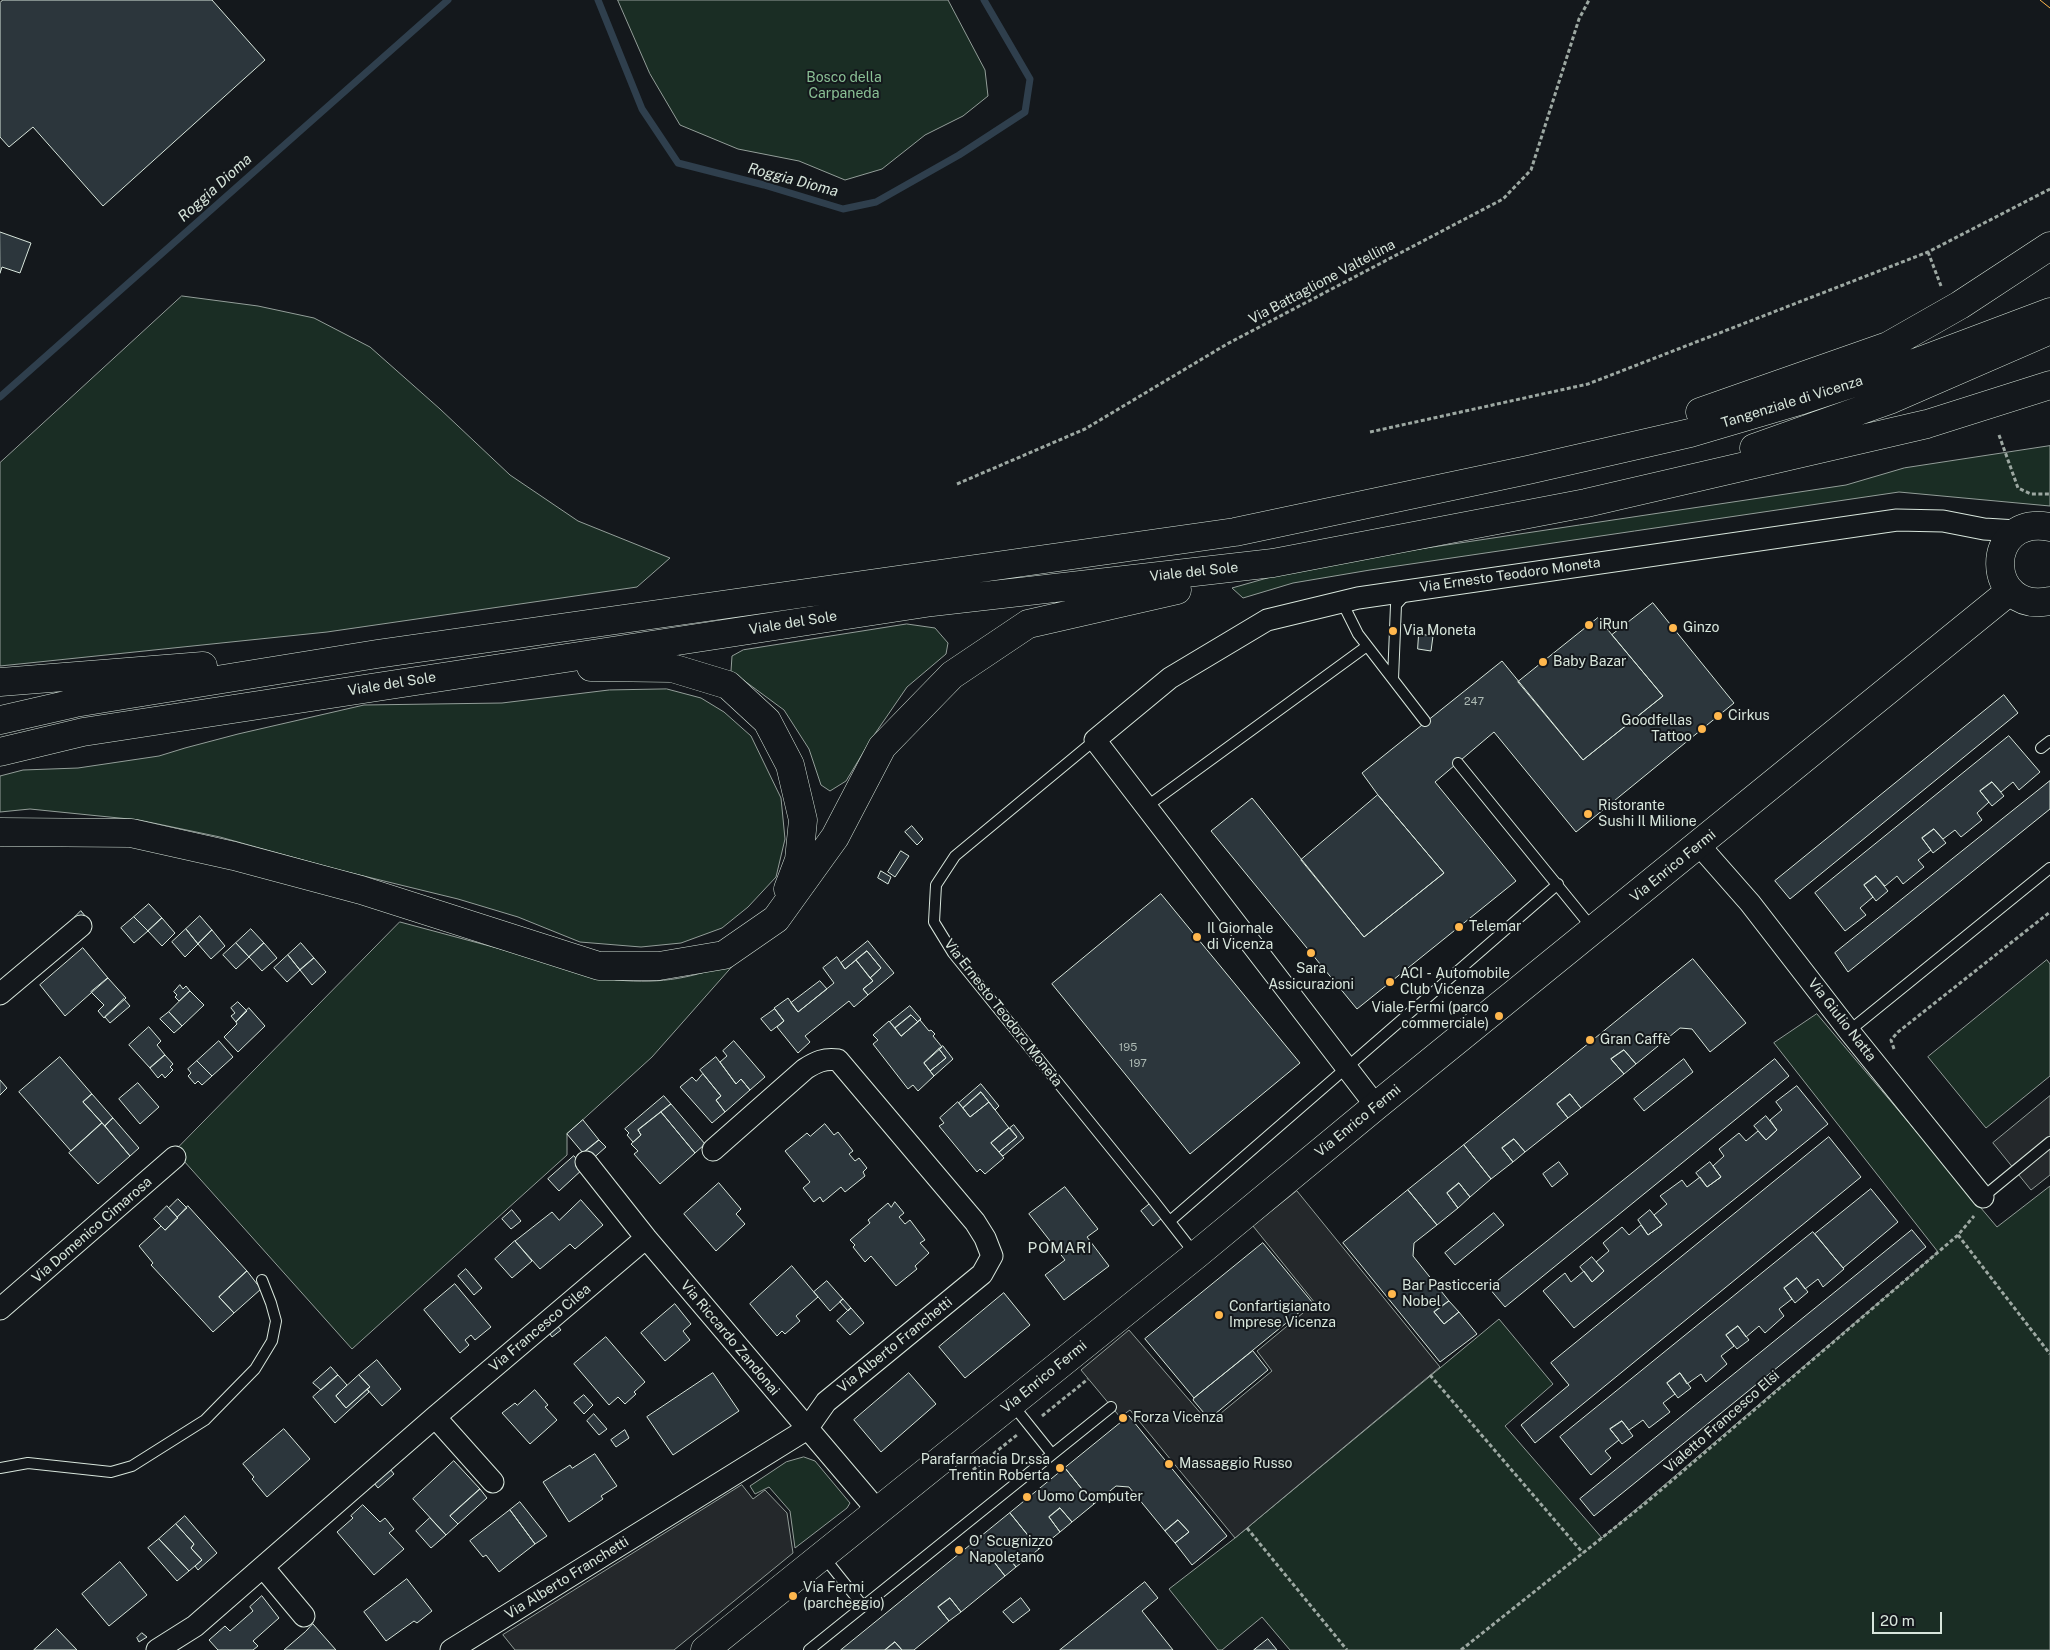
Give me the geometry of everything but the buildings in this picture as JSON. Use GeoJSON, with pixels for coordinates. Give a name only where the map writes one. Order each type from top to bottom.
{"type":"FeatureCollection","features":[{"type":"Feature","properties":{"kind":"main road"},"geometry":{"type":"LineString","coordinates":[[1528,470],[1888,346],[1960,305],[2050,246]]}},
{"type":"Feature","properties":{"kind":"main road","name":"Tangenziale di Vicenza"},"geometry":{"type":"LineString","coordinates":[[1528,470],[1690,433],[1802,400],[1917,362],[2050,312]]}},
{"type":"Feature","properties":{"kind":"main road","name":"Tangenziale di Vicenza"},"geometry":{"type":"LineString","coordinates":[[1586,503],[1778,440],[1892,399],[2050,330]]}},
{"type":"Feature","properties":{"kind":"main road"},"geometry":{"type":"LineString","coordinates":[[1586,503],[1927,424],[2050,385]]}},
{"type":"Feature","properties":{"kind":"main road"},"geometry":{"type":"LineString","coordinates":[[1927,424],[2050,406]]}},
{"type":"Feature","properties":{"kind":"main road","name":"Viale del Sole"},"geometry":{"type":"LineString","coordinates":[[0,720],[75,703],[377,654],[1234,532],[1528,470]]}},
{"type":"Feature","properties":{"kind":"main road","name":"Viale del Sole"},"geometry":{"type":"LineString","coordinates":[[0,752],[84,732],[932,602],[1273,563],[1586,503]]}},
{"type":"Feature","properties":{"kind":"main road","name":"Via Ernesto Teodoro Moneta"},"geometry":{"type":"LineString","coordinates":[[2017,531],[2029,526],[2050,527]]}},
{"type":"Feature","properties":{"kind":"main road"},"geometry":{"type":"LineString","coordinates":[[2017,531],[2005,544],[2000,561],[2002,577],[2010,591],[2019,598],[2030,602],[2050,601]]}},
{"type":"Feature","properties":{"kind":"main road"},"geometry":{"type":"LineString","coordinates":[[0,832],[131,833],[234,856],[361,890],[599,966],[659,966],[724,955],[776,919],[835,837],[882,747],[952,675],[1028,624],[1186,588],[1273,563]]}},
{"type":"Feature","properties":{"kind":"main road","name":"Via Enrico Fermi"},"geometry":{"type":"LineString","coordinates":[[705,1650],[1196,1255],[1376,1106],[2010,591]]}},
{"type":"Feature","properties":{"kind":"main road"},"geometry":{"type":"LineString","coordinates":[[0,682],[377,654]]}},
{"type":"Feature","properties":{"kind":"main road"},"geometry":{"type":"LineString","coordinates":[[512,666],[672,668],[728,685],[768,721],[790,765],[803,820],[799,860],[776,919]]}},
{"type":"Feature","properties":{"kind":"street","name":"Via Ernesto Teodoro Moneta"},"geometry":{"type":"LineString","coordinates":[[1095,740],[1170,678],[1267,620],[1342,602],[1410,590],[1897,520],[1943,521],[1984,529],[2017,531]]}},
{"type":"Feature","properties":{"kind":"street"},"geometry":{"type":"LineString","coordinates":[[1964,525],[2000,561]]}},
{"type":"Feature","properties":{"kind":"street"},"geometry":{"type":"LineString","coordinates":[[1095,740],[1376,1106]]}},
{"type":"Feature","properties":{"kind":"street","name":"Via Giulio Natta"},"geometry":{"type":"LineString","coordinates":[[1699,845],[1750,903],[1849,1031],[1983,1197]]}},
{"type":"Feature","properties":{"kind":"street"},"geometry":{"type":"LineString","coordinates":[[0,994],[81,926]]}},
{"type":"Feature","properties":{"kind":"street","name":"Via Alberto Franchetti"},"geometry":{"type":"LineString","coordinates":[[451,1650],[807,1429],[826,1402],[982,1274],[992,1256],[985,1238],[975,1222],[838,1060],[828,1058],[804,1069],[713,1150]]}},
{"type":"Feature","properties":{"kind":"street","name":"Via Domenico Cimarosa"},"geometry":{"type":"LineString","coordinates":[[3,1301],[175,1157]]}},
{"type":"Feature","properties":{"kind":"street","name":"Via Riccardo Zandonai"},"geometry":{"type":"LineString","coordinates":[[586,1162],[646,1238],[877,1510]]}},
{"type":"Feature","properties":{"kind":"street","name":"Via Francesco Cilea"},"geometry":{"type":"LineString","coordinates":[[156,1650],[195,1626],[435,1417],[646,1238]]}},
{"type":"Feature","properties":{"kind":"street"},"geometry":{"type":"LineString","coordinates":[[435,1417],[493,1482]]}},
{"type":"Feature","properties":{"kind":"street"},"geometry":{"type":"LineString","coordinates":[[262,1566],[304,1616]]}},
{"type":"Feature","properties":{"kind":"lane"},"geometry":{"type":"LineString","coordinates":[[1393,679],[1396,605],[1410,590]]}},
{"type":"Feature","properties":{"kind":"lane"},"geometry":{"type":"LineString","coordinates":[[1342,602],[1358,634],[1425,721]]}},
{"type":"Feature","properties":{"kind":"lane"},"geometry":{"type":"LineString","coordinates":[[1146,807],[1367,646]]}},
{"type":"Feature","properties":{"kind":"lane","name":"Via Ernesto Teodoro Moneta"},"geometry":{"type":"LineString","coordinates":[[1095,740],[955,856],[936,885],[934,922],[953,953],[1196,1255]]}},
{"type":"Feature","properties":{"kind":"lane"},"geometry":{"type":"LineString","coordinates":[[2041,748],[2050,741]]}},
{"type":"Feature","properties":{"kind":"lane"},"geometry":{"type":"LineString","coordinates":[[1458,763],[1558,884],[1593,930]]}},
{"type":"Feature","properties":{"kind":"lane"},"geometry":{"type":"LineString","coordinates":[[1849,1031],[2050,868]]}},
{"type":"Feature","properties":{"kind":"lane"},"geometry":{"type":"LineString","coordinates":[[1170,1221],[1558,884]]}},
{"type":"Feature","properties":{"kind":"lane"},"geometry":{"type":"LineString","coordinates":[[1983,1197],[2050,1142]]}},
{"type":"Feature","properties":{"kind":"lane"},"geometry":{"type":"LineString","coordinates":[[0,1468],[28,1463],[111,1472],[132,1466],[205,1420],[255,1369],[272,1341],[276,1321],[272,1303],[262,1280]]}},
{"type":"Feature","properties":{"kind":"lane"},"geometry":{"type":"LineString","coordinates":[[1011,1403],[1052,1454]]}},
{"type":"Feature","properties":{"kind":"lane"},"geometry":{"type":"LineString","coordinates":[[809,1650],[1111,1407]]}},
{"type":"Feature","properties":{"kind":"lane"},"geometry":{"type":"LineString","coordinates":[[822,1555],[863,1606]]}},
{"type":"Feature","properties":{"kind":"path","name":"Via Battaglione Valtellina"},"geometry":{"type":"LineString","coordinates":[[957,484],[1085,429],[1227,344],[1503,199],[1531,170],[1580,19],[1589,0]]}},
{"type":"Feature","properties":{"kind":"path"},"geometry":{"type":"LineString","coordinates":[[1370,432],[1588,384],[1928,252],[2050,189]]}},
{"type":"Feature","properties":{"kind":"path"},"geometry":{"type":"LineString","coordinates":[[1928,252],[1941,286]]}},
{"type":"Feature","properties":{"kind":"path"},"geometry":{"type":"LineString","coordinates":[[1999,435],[2018,488],[2031,494],[2050,494]]}},
{"type":"Feature","properties":{"kind":"path"},"geometry":{"type":"LineString","coordinates":[[1899,1056],[1893,1048],[1891,1040],[1898,1032],[2050,912]]}},
{"type":"Feature","properties":{"kind":"path","name":"Vialetto Francesco Elsi"},"geometry":{"type":"LineString","coordinates":[[1461,1650],[1647,1502],[1958,1235],[1975,1215],[1983,1197]]}},
{"type":"Feature","properties":{"kind":"path"},"geometry":{"type":"LineString","coordinates":[[1958,1235],[2050,1354]]}},
{"type":"Feature","properties":{"kind":"path"},"geometry":{"type":"LineString","coordinates":[[1430,1376],[1583,1553]]}},
{"type":"Feature","properties":{"kind":"path"},"geometry":{"type":"LineString","coordinates":[[1247,1528],[1347,1650]]}},
{"type":"Feature","properties":{"kind":"green space","name":"Bosco della Carpaneda"},"geometry":{"type":"Polygon","coordinates":[[[618,0],[948,0],[985,70],[988,96],[963,116],[925,135],[882,169],[845,180],[799,161],[738,149],[680,125],[650,74],[618,0]]]}},
{"type":"Feature","properties":{"kind":"green space"},"geometry":{"type":"Polygon","coordinates":[[[182,296],[258,306],[314,318],[370,347],[510,475],[578,521],[670,558],[637,587],[327,632],[0,666],[0,463],[182,296]]]}},
{"type":"Feature","properties":{"kind":"green space"},"geometry":{"type":"Polygon","coordinates":[[[2050,446],[2050,506],[1899,492],[1370,570],[1293,583],[1243,598],[1232,588],[1313,565],[1846,485],[1904,468],[2050,446]]]}},
{"type":"Feature","properties":{"kind":"green space"},"geometry":{"type":"Polygon","coordinates":[[[907,624],[935,628],[948,643],[946,654],[907,687],[872,738],[846,781],[830,791],[821,785],[809,749],[784,710],[731,671],[732,656],[743,650],[907,624]]]}},
{"type":"Feature","properties":{"kind":"green space"},"geometry":{"type":"Polygon","coordinates":[[[667,689],[701,698],[724,712],[751,736],[781,798],[785,839],[776,877],[748,907],[722,928],[681,943],[641,947],[580,942],[518,917],[458,899],[339,870],[220,837],[139,820],[30,809],[0,812],[0,776],[23,770],[78,768],[159,756],[238,734],[364,705],[502,703],[609,690],[667,689]]]}},
{"type":"Feature","properties":{"kind":"green space"},"geometry":{"type":"Polygon","coordinates":[[[400,922],[616,980],[649,981],[677,979],[736,962],[652,1057],[567,1134],[567,1155],[352,1349],[175,1151],[400,922]]]}},
{"type":"Feature","properties":{"kind":"green space"},"geometry":{"type":"Polygon","coordinates":[[[2047,960],[2050,964],[2050,1076],[1986,1128],[1928,1057],[2047,960]]]}},
{"type":"Feature","properties":{"kind":"green space"},"geometry":{"type":"Polygon","coordinates":[[[1817,1014],[1997,1227],[2050,1186],[2050,1650],[1290,1650],[1262,1617],[1222,1650],[1218,1650],[1169,1589],[1235,1538],[1499,1319],[1553,1384],[1505,1426],[1602,1538],[1938,1252],[1774,1043],[1817,1014]]]}},
{"type":"Feature","properties":{"kind":"green space"},"geometry":{"type":"Polygon","coordinates":[[[804,1457],[815,1461],[850,1503],[847,1508],[795,1548],[790,1511],[769,1487],[755,1494],[750,1486],[786,1462],[804,1457]]]}},
{"type":"Feature","properties":{"kind":"shaded area"},"geometry":{"type":"Polygon","coordinates":[[[2050,1096],[2050,1175],[2031,1190],[1993,1143],[2050,1096]]]}},
{"type":"Feature","properties":{"kind":"shaded area"},"geometry":{"type":"Polygon","coordinates":[[[1297,1191],[1440,1367],[1235,1538],[1130,1410],[1120,1417],[1081,1370],[1129,1330],[1209,1423],[1272,1371],[1257,1351],[1315,1303],[1253,1226],[1297,1191]]]}},
{"type":"Feature","properties":{"kind":"shaded area"},"geometry":{"type":"Polygon","coordinates":[[[742,1485],[753,1499],[765,1490],[787,1513],[793,1553],[674,1650],[515,1650],[503,1635],[742,1485]]]}},
{"type":"Feature","properties":{"kind":"waterway","name":"Roggia Dioma"},"geometry":{"type":"LineString","coordinates":[[0,397],[448,0]]}},
{"type":"Feature","properties":{"kind":"waterway","name":"Roggia Dioma"},"geometry":{"type":"LineString","coordinates":[[598,0],[642,109],[678,163],[764,185],[843,209],[876,202],[959,155],[1025,112],[1030,79],[984,0]]}},
{"type":"Feature","properties":{"kind":"power"},"geometry":{"type":"LineString","coordinates":[[2040,0],[2050,8]]}},
{"type":"Feature","properties":{"kind":"place","name":"iRun"},"geometry":{"type":"Point","coordinates":[1589,625]}},
{"type":"Feature","properties":{"kind":"place","name":"Ginzo"},"geometry":{"type":"Point","coordinates":[1673,628]}},
{"type":"Feature","properties":{"kind":"place","name":"Via Moneta"},"geometry":{"type":"Point","coordinates":[1393,631]}},
{"type":"Feature","properties":{"kind":"place","name":"Baby Bazar"},"geometry":{"type":"Point","coordinates":[1543,662]}},
{"type":"Feature","properties":{"kind":"place","name":"Cirkus"},"geometry":{"type":"Point","coordinates":[1718,716]}},
{"type":"Feature","properties":{"kind":"place","name":"Goodfellas Tattoo"},"geometry":{"type":"Point","coordinates":[1702,729]}},
{"type":"Feature","properties":{"kind":"place","name":"Ristorante Sushi Il Milione"},"geometry":{"type":"Point","coordinates":[1588,814]}},
{"type":"Feature","properties":{"kind":"place","name":"Telemar"},"geometry":{"type":"Point","coordinates":[1459,927]}},
{"type":"Feature","properties":{"kind":"place","name":"Il Giornale di Vicenza"},"geometry":{"type":"Point","coordinates":[1197,937]}},
{"type":"Feature","properties":{"kind":"place","name":"Sara Assicurazioni"},"geometry":{"type":"Point","coordinates":[1311,953]}},
{"type":"Feature","properties":{"kind":"place","name":"ACI - Automobile Club Vicenza"},"geometry":{"type":"Point","coordinates":[1390,982]}},
{"type":"Feature","properties":{"kind":"place","name":"Viale Fermi (parco commerciale)"},"geometry":{"type":"Point","coordinates":[1499,1016]}},
{"type":"Feature","properties":{"kind":"place","name":"Gran Caffè"},"geometry":{"type":"Point","coordinates":[1590,1040]}},
{"type":"Feature","properties":{"kind":"place","name":"Bar Pasticceria Nobel"},"geometry":{"type":"Point","coordinates":[1392,1294]}},
{"type":"Feature","properties":{"kind":"place","name":"Confartigianato Imprese Vicenza"},"geometry":{"type":"Point","coordinates":[1219,1315]}},
{"type":"Feature","properties":{"kind":"place","name":"Forza Vicenza"},"geometry":{"type":"Point","coordinates":[1123,1418]}},
{"type":"Feature","properties":{"kind":"place","name":"Massaggio Russo"},"geometry":{"type":"Point","coordinates":[1169,1464]}},
{"type":"Feature","properties":{"kind":"place","name":"Parafarmacia Dr.ssa Trentin Roberta"},"geometry":{"type":"Point","coordinates":[1060,1468]}},
{"type":"Feature","properties":{"kind":"place","name":"Uomo Computer"},"geometry":{"type":"Point","coordinates":[1027,1497]}},
{"type":"Feature","properties":{"kind":"place","name":"O' Scugnizzo Napoletano"},"geometry":{"type":"Point","coordinates":[959,1550]}},
{"type":"Feature","properties":{"kind":"place","name":"Via Fermi (parcheggio)"},"geometry":{"type":"Point","coordinates":[793,1596]}},
{"type":"Feature","properties":{"kind":"district","name":"POMARI"},"geometry":{"type":"Point","coordinates":[1060,1248]}}]}
